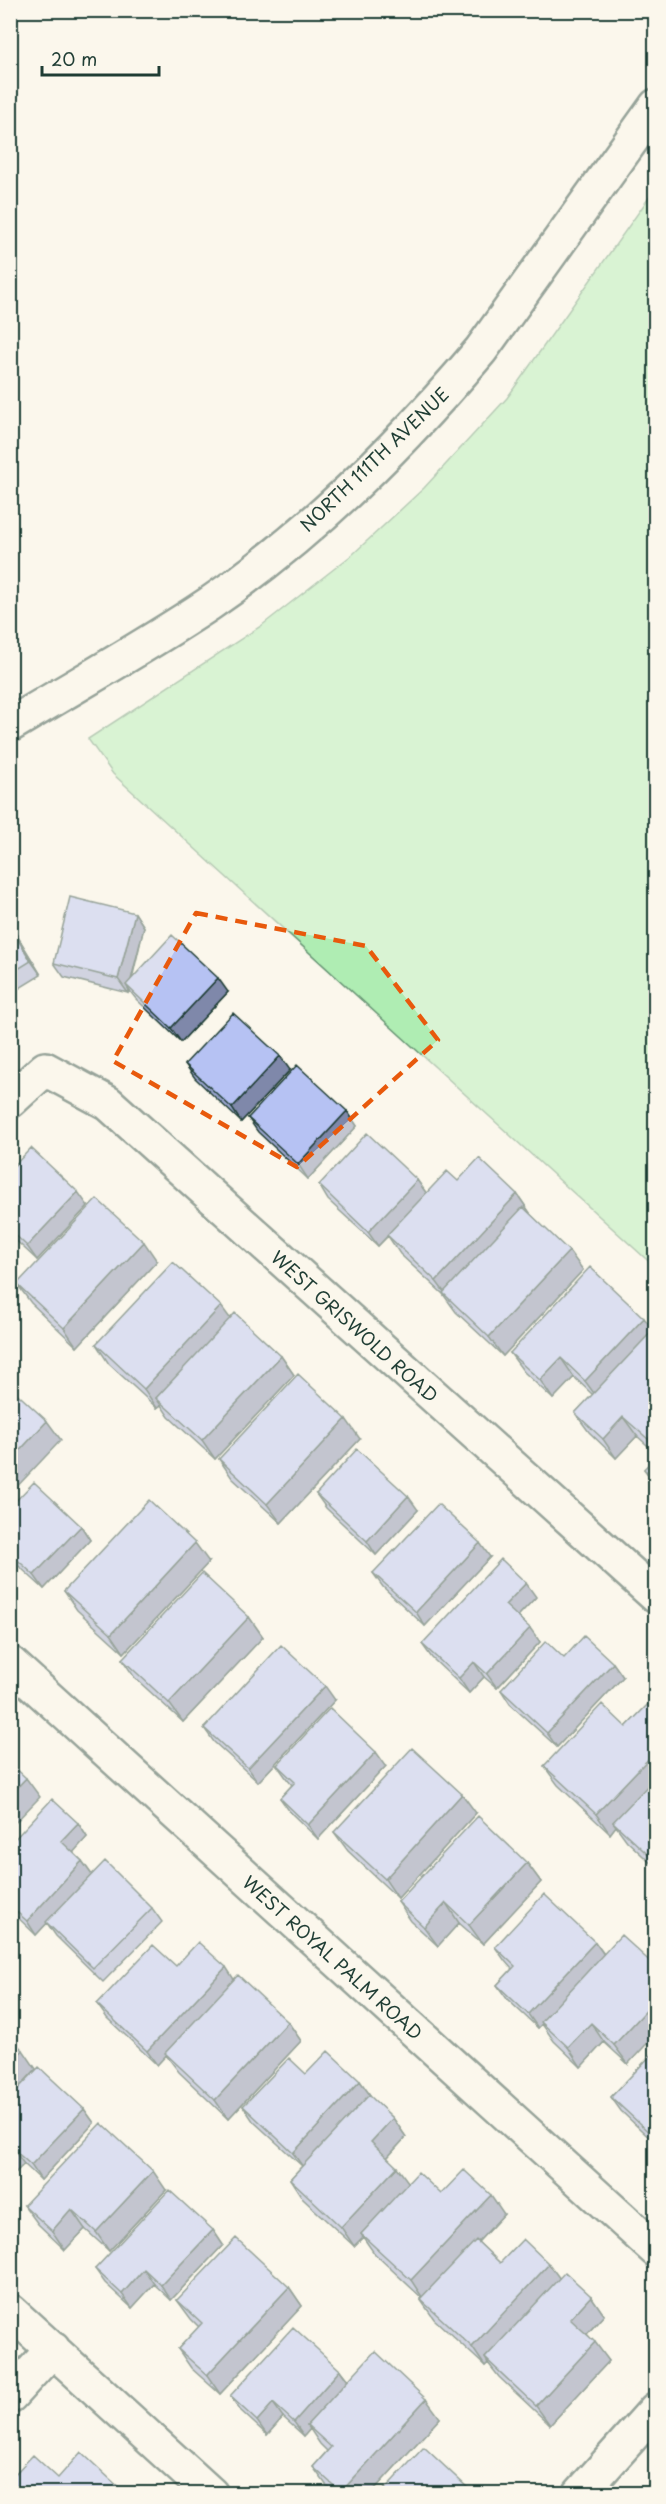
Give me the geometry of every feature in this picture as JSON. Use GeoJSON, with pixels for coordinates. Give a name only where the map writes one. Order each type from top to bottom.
{"type":"FeatureCollection","features":[{"type":"Feature","properties":{"kind":"street","name":"NORTH 111TH AVENUE"},"geometry":{"type":"LineString","coordinates":[[10,725],[209,604],[278,551],[332,504],[435,402],[481,350],[656,106]]}},
{"type":"Feature","properties":{"kind":"street","name":"WEST GRISWOLD ROAD"},"geometry":{"type":"LineString","coordinates":[[10,1101],[45,1069],[108,1103],[656,1596]]}},
{"type":"Feature","properties":{"kind":"street","name":"WEST ROYAL PALM ROAD"},"geometry":{"type":"LineString","coordinates":[[10,1664],[656,2250]]}},
{"type":"Feature","properties":{"kind":"street"},"geometry":{"type":"LineString","coordinates":[[10,2311],[211,2493]]}},
{"type":"Feature","properties":{"kind":"street"},"geometry":{"type":"LineString","coordinates":[[10,2396],[53,2349]]}},
{"type":"Feature","properties":{"kind":"street"},"geometry":{"type":"LineString","coordinates":[[580,2493],[656,2409]]}},
{"type":"Feature","properties":{"kind":"highlighted area"},"geometry":{"type":"Polygon","coordinates":[[[196,913],[366,946],[438,1040],[297,1167],[113,1061],[196,913]]]}},
{"type":"Feature","properties":{"kind":"green space"},"geometry":{"type":"Polygon","coordinates":[[[655,189],[655,1267],[113,774],[88,739],[261,626],[353,554],[424,488],[507,398],[655,189]]]}},
{"type":"Feature","properties":{"kind":"building"},"geometry":{"type":"Polygon","coordinates":[[[70,897],[135,913],[118,979],[54,963],[70,897]]]}},
{"type":"Feature","properties":{"kind":"building"},"geometry":{"type":"Polygon","coordinates":[[[10,927],[31,961],[10,974],[10,927]]]}},
{"type":"Feature","properties":{"kind":"building"},"geometry":{"type":"Polygon","coordinates":[[[172,935],[218,978],[171,1028],[126,985],[172,935]]]}},
{"type":"Feature","properties":{"kind":"building"},"geometry":{"type":"Polygon","coordinates":[[[233,1013],[280,1056],[232,1108],[185,1064],[233,1013]]]}},
{"type":"Feature","properties":{"kind":"building"},"geometry":{"type":"Polygon","coordinates":[[[297,1065],[347,1111],[298,1164],[248,1118],[297,1065]]]}},
{"type":"Feature","properties":{"kind":"building"},"geometry":{"type":"Polygon","coordinates":[[[367,1133],[417,1180],[368,1232],[319,1185],[367,1133]]]}},
{"type":"Feature","properties":{"kind":"building"},"geometry":{"type":"Polygon","coordinates":[[[31,1148],[78,1192],[27,1246],[10,1230],[10,1170],[31,1148]]]}},
{"type":"Feature","properties":{"kind":"building"},"geometry":{"type":"Polygon","coordinates":[[[479,1158],[517,1194],[436,1281],[387,1235],[447,1171],[458,1181],[479,1158]]]}},
{"type":"Feature","properties":{"kind":"building"},"geometry":{"type":"Polygon","coordinates":[[[97,1199],[144,1242],[64,1328],[17,1284],[97,1199]]]}},
{"type":"Feature","properties":{"kind":"building"},"geometry":{"type":"Polygon","coordinates":[[[523,1207],[569,1251],[489,1337],[443,1293],[523,1207]]]}},
{"type":"Feature","properties":{"kind":"building"},"geometry":{"type":"Polygon","coordinates":[[[173,1262],[221,1306],[144,1389],[96,1344],[173,1262]]]}},
{"type":"Feature","properties":{"kind":"building"},"geometry":{"type":"Polygon","coordinates":[[[590,1267],[644,1318],[585,1381],[561,1358],[540,1380],[510,1353],[590,1267]]]}},
{"type":"Feature","properties":{"kind":"building"},"geometry":{"type":"Polygon","coordinates":[[[235,1313],[281,1356],[202,1440],[156,1398],[235,1313]]]}},
{"type":"Feature","properties":{"kind":"building"},"geometry":{"type":"Polygon","coordinates":[[[654,1329],[656,1330],[656,1431],[648,1439],[623,1417],[603,1439],[575,1413],[654,1329]]]}},
{"type":"Feature","properties":{"kind":"building"},"geometry":{"type":"Polygon","coordinates":[[[298,1374],[346,1419],[267,1504],[219,1459],[298,1374]]]}},
{"type":"Feature","properties":{"kind":"building"},"geometry":{"type":"Polygon","coordinates":[[[10,1387],[47,1421],[10,1461],[10,1387]]]}},
{"type":"Feature","properties":{"kind":"building"},"geometry":{"type":"Polygon","coordinates":[[[357,1449],[408,1496],[367,1541],[316,1494],[357,1449]]]}},
{"type":"Feature","properties":{"kind":"building"},"geometry":{"type":"Polygon","coordinates":[[[656,1457],[656,1480],[644,1469],[656,1457]]]}},
{"type":"Feature","properties":{"kind":"building"},"geometry":{"type":"Polygon","coordinates":[[[34,1482],[81,1526],[34,1575],[10,1553],[10,1507],[34,1482]]]}},
{"type":"Feature","properties":{"kind":"building"},"geometry":{"type":"Polygon","coordinates":[[[149,1500],[195,1543],[111,1634],[64,1591],[149,1500]]]}},
{"type":"Feature","properties":{"kind":"building"},"geometry":{"type":"Polygon","coordinates":[[[438,1504],[480,1543],[416,1612],[373,1573],[438,1504]]]}},
{"type":"Feature","properties":{"kind":"building"},"geometry":{"type":"Polygon","coordinates":[[[501,1559],[526,1583],[505,1605],[530,1628],[487,1674],[474,1662],[459,1678],[422,1644],[501,1559]]]}},
{"type":"Feature","properties":{"kind":"building"},"geometry":{"type":"Polygon","coordinates":[[[202,1573],[249,1617],[169,1703],[122,1659],[202,1573]]]}},
{"type":"Feature","properties":{"kind":"building"},"geometry":{"type":"Polygon","coordinates":[[[584,1636],[613,1663],[547,1733],[501,1690],[546,1641],[564,1658],[584,1636]]]}},
{"type":"Feature","properties":{"kind":"building"},"geometry":{"type":"Polygon","coordinates":[[[281,1645],[325,1686],[248,1768],[204,1728],[281,1645]]]}},
{"type":"Feature","properties":{"kind":"building"},"geometry":{"type":"Polygon","coordinates":[[[656,1696],[656,1751],[596,1814],[544,1766],[602,1704],[626,1727],[656,1696]]]}},
{"type":"Feature","properties":{"kind":"building"},"geometry":{"type":"Polygon","coordinates":[[[330,1708],[376,1752],[308,1825],[280,1798],[295,1782],[277,1765],[330,1708]]]}},
{"type":"Feature","properties":{"kind":"building"},"geometry":{"type":"Polygon","coordinates":[[[412,1748],[462,1794],[385,1879],[334,1832],[412,1748]]]}},
{"type":"Feature","properties":{"kind":"building"},"geometry":{"type":"Polygon","coordinates":[[[10,1763],[26,1778],[10,1795],[10,1763]]]}},
{"type":"Feature","properties":{"kind":"building"},"geometry":{"type":"Polygon","coordinates":[[[656,1777],[656,1862],[613,1822],[656,1777]]]}},
{"type":"Feature","properties":{"kind":"building"},"geometry":{"type":"Polygon","coordinates":[[[52,1799],[78,1823],[61,1841],[82,1861],[27,1921],[10,1906],[10,1844],[52,1799]]]}},
{"type":"Feature","properties":{"kind":"building"},"geometry":{"type":"Polygon","coordinates":[[[478,1816],[527,1863],[469,1925],[446,1903],[424,1927],[398,1902],[478,1816]]]}},
{"type":"Feature","properties":{"kind":"building"},"geometry":{"type":"Polygon","coordinates":[[[105,1861],[152,1908],[93,1968],[46,1922],[105,1861]]]}},
{"type":"Feature","properties":{"kind":"building"},"geometry":{"type":"Polygon","coordinates":[[[544,1894],[595,1942],[528,2014],[497,1985],[515,1966],[495,1947],[544,1894]]]}},
{"type":"Feature","properties":{"kind":"building"},"geometry":{"type":"Polygon","coordinates":[[[621,1935],[656,1967],[656,2000],[614,2045],[591,2023],[568,2047],[541,2022],[621,1935]]]}},
{"type":"Feature","properties":{"kind":"building"},"geometry":{"type":"Polygon","coordinates":[[[198,1942],[226,1967],[147,2051],[97,2004],[153,1945],[176,1966],[198,1942]]]}},
{"type":"Feature","properties":{"kind":"building"},"geometry":{"type":"Polygon","coordinates":[[[238,1975],[288,2022],[215,2100],[165,2053],[238,1975]]]}},
{"type":"Feature","properties":{"kind":"building"},"geometry":{"type":"Polygon","coordinates":[[[10,2038],[23,2050],[10,2063],[10,2038]]]}},
{"type":"Feature","properties":{"kind":"building"},"geometry":{"type":"Polygon","coordinates":[[[656,2050],[656,2135],[654,2137],[611,2097],[656,2050]]]}},
{"type":"Feature","properties":{"kind":"building"},"geometry":{"type":"Polygon","coordinates":[[[328,2051],[360,2081],[293,2153],[243,2106],[289,2058],[306,2074],[328,2051]]]}},
{"type":"Feature","properties":{"kind":"building"},"geometry":{"type":"Polygon","coordinates":[[[39,2067],[84,2109],[31,2165],[14,2150],[10,2153],[10,2097],[39,2067]]]}},
{"type":"Feature","properties":{"kind":"building"},"geometry":{"type":"Polygon","coordinates":[[[369,2095],[393,2118],[371,2142],[397,2167],[341,2227],[290,2179],[369,2095]]]}},
{"type":"Feature","properties":{"kind":"building"},"geometry":{"type":"Polygon","coordinates":[[[101,2123],[153,2171],[96,2232],[71,2209],[52,2231],[24,2205],[101,2123]]]}},
{"type":"Feature","properties":{"kind":"building"},"geometry":{"type":"Polygon","coordinates":[[[464,2170],[491,2195],[411,2280],[361,2234],[418,2172],[441,2194],[464,2170]]]}},
{"type":"Feature","properties":{"kind":"building"},"geometry":{"type":"Polygon","coordinates":[[[169,2190],[213,2230],[161,2285],[144,2269],[122,2294],[95,2269],[169,2190]]]}},
{"type":"Feature","properties":{"kind":"building"},"geometry":{"type":"Polygon","coordinates":[[[236,2238],[289,2287],[207,2375],[178,2349],[202,2323],[177,2300],[236,2238]]]}},
{"type":"Feature","properties":{"kind":"building"},"geometry":{"type":"Polygon","coordinates":[[[523,2239],[549,2264],[472,2347],[420,2299],[476,2240],[500,2263],[523,2239]]]}},
{"type":"Feature","properties":{"kind":"building"},"geometry":{"type":"Polygon","coordinates":[[[565,2272],[591,2296],[570,2319],[595,2342],[536,2406],[485,2358],[565,2272]]]}},
{"type":"Feature","properties":{"kind":"building"},"geometry":{"type":"Polygon","coordinates":[[[293,2327],[340,2370],[294,2422],[273,2403],[257,2421],[230,2396],[293,2327]]]}},
{"type":"Feature","properties":{"kind":"building"},"geometry":{"type":"Polygon","coordinates":[[[375,2351],[426,2399],[341,2492],[313,2467],[331,2447],[307,2425],[375,2351]]]}},
{"type":"Feature","properties":{"kind":"building"},"geometry":{"type":"Polygon","coordinates":[[[424,2447],[470,2490],[466,2493],[381,2493],[424,2447]]]}},
{"type":"Feature","properties":{"kind":"building"},"geometry":{"type":"Polygon","coordinates":[[[81,2452],[125,2493],[22,2493],[10,2483],[10,2479],[33,2455],[58,2478],[81,2452]]]}}]}
